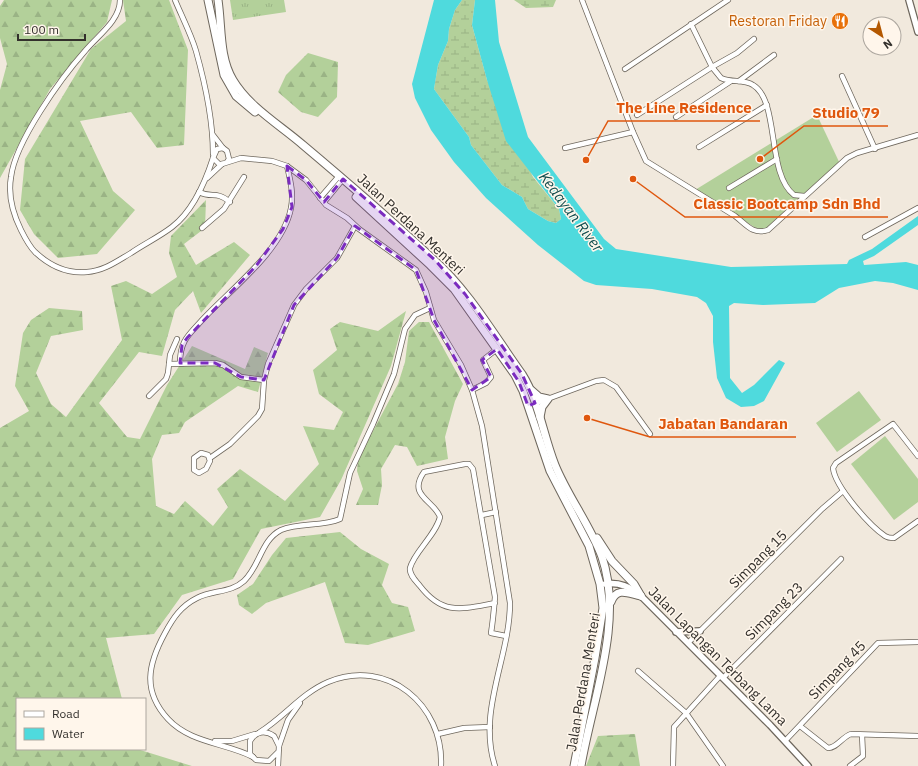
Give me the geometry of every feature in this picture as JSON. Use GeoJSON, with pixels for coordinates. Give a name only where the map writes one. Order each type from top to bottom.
{"type":"FeatureCollection","features":[{"type":"Feature","properties":{"kind":"main road","name":"Jalan Perdana Menteri"},"geometry":{"type":"LineString","coordinates":[[208,0],[222,67],[231,88],[243,102],[340,179],[439,273],[460,298],[497,349],[519,382],[540,418],[555,464],[602,557],[609,583],[611,604],[606,644],[581,766]]}},
{"type":"Feature","properties":{"kind":"main road","name":"Jalan Perdana Menteri"},"geometry":{"type":"LineString","coordinates":[[218,0],[225,60],[229,73],[237,88],[255,106],[435,260],[451,277],[522,374],[531,390],[532,405],[550,471],[586,539],[600,584],[603,608],[598,642],[574,766]]}},
{"type":"Feature","properties":{"kind":"main road"},"geometry":{"type":"LineString","coordinates":[[531,390],[540,397],[548,399],[542,407],[540,418]]}},
{"type":"Feature","properties":{"kind":"main road"},"geometry":{"type":"LineString","coordinates":[[584,520],[612,561],[634,584],[641,596]]}},
{"type":"Feature","properties":{"kind":"main road"},"geometry":{"type":"LineString","coordinates":[[611,604],[616,594],[621,591],[641,596]]}},
{"type":"Feature","properties":{"kind":"street"},"geometry":{"type":"LineString","coordinates":[[120,0],[116,16],[69,70],[52,94],[18,153],[10,176],[10,188],[19,225],[32,249],[53,265],[73,272],[100,270],[172,227],[181,219],[206,180],[213,157],[217,150],[225,150],[241,158],[272,161],[287,166],[306,180],[322,200],[416,270],[423,283],[438,329],[461,365],[472,390],[480,419],[496,512],[510,603],[506,636],[491,708],[490,727],[495,766]]}},
{"type":"Feature","properties":{"kind":"street"},"geometry":{"type":"LineString","coordinates":[[175,0],[196,50],[213,135],[213,157],[217,163],[224,163],[241,158]]}},
{"type":"Feature","properties":{"kind":"street"},"geometry":{"type":"LineString","coordinates":[[582,0],[633,132],[646,161],[735,216],[744,225],[754,230],[768,230],[847,158],[857,153],[875,149],[918,135]]}},
{"type":"Feature","properties":{"kind":"street"},"geometry":{"type":"LineString","coordinates":[[625,69],[728,0]]}},
{"type":"Feature","properties":{"kind":"street"},"geometry":{"type":"LineString","coordinates":[[909,0],[918,32]]}},
{"type":"Feature","properties":{"kind":"street"},"geometry":{"type":"LineString","coordinates":[[691,24],[712,67],[721,78],[731,81],[739,81],[755,86],[767,105],[777,159],[789,191],[798,196],[804,196]]}},
{"type":"Feature","properties":{"kind":"street"},"geometry":{"type":"LineString","coordinates":[[637,115],[712,67],[737,53],[754,39]]}},
{"type":"Feature","properties":{"kind":"street"},"geometry":{"type":"LineString","coordinates":[[739,81],[774,55]]}},
{"type":"Feature","properties":{"kind":"street"},"geometry":{"type":"LineString","coordinates":[[842,76],[875,149]]}},
{"type":"Feature","properties":{"kind":"street"},"geometry":{"type":"LineString","coordinates":[[676,117],[731,81]]}},
{"type":"Feature","properties":{"kind":"street"},"geometry":{"type":"LineString","coordinates":[[699,147],[767,105]]}},
{"type":"Feature","properties":{"kind":"street"},"geometry":{"type":"LineString","coordinates":[[565,148],[633,132]]}},
{"type":"Feature","properties":{"kind":"street"},"geometry":{"type":"LineString","coordinates":[[206,180],[229,159],[225,150],[213,135]]}},
{"type":"Feature","properties":{"kind":"street"},"geometry":{"type":"LineString","coordinates":[[729,188],[777,159]]}},
{"type":"Feature","properties":{"kind":"street"},"geometry":{"type":"LineString","coordinates":[[180,363],[182,345],[187,338],[213,309],[256,266],[283,229],[289,218],[292,200],[287,166]]}},
{"type":"Feature","properties":{"kind":"street"},"geometry":{"type":"LineString","coordinates":[[202,228],[218,215],[230,202],[244,177]]}},
{"type":"Feature","properties":{"kind":"street"},"geometry":{"type":"LineString","coordinates":[[322,200],[340,179]]}},
{"type":"Feature","properties":{"kind":"street"},"geometry":{"type":"LineString","coordinates":[[199,192],[205,195],[218,194],[230,202]]}},
{"type":"Feature","properties":{"kind":"street"},"geometry":{"type":"LineString","coordinates":[[865,237],[918,208]]}},
{"type":"Feature","properties":{"kind":"street"},"geometry":{"type":"LineString","coordinates":[[210,458],[205,454],[196,455],[193,463],[194,470],[199,473],[203,472],[209,464],[210,458],[230,444],[258,416],[262,409],[264,380],[268,364],[294,305],[299,297],[337,258],[355,226]]}},
{"type":"Feature","properties":{"kind":"street"},"geometry":{"type":"LineString","coordinates":[[278,752],[269,761],[255,759],[240,750],[191,735],[169,720],[156,701],[150,682],[150,671],[157,648],[175,615],[185,605],[206,594],[226,590],[243,582],[255,568],[268,541],[280,531],[290,527],[340,519],[350,473],[394,374],[407,324],[415,315],[430,308]]}},
{"type":"Feature","properties":{"kind":"street"},"geometry":{"type":"LineString","coordinates":[[149,396],[166,379],[172,349],[177,339]]}},
{"type":"Feature","properties":{"kind":"street"},"geometry":{"type":"LineString","coordinates":[[472,390],[486,383],[491,377],[483,360],[497,349]]}},
{"type":"Feature","properties":{"kind":"street"},"geometry":{"type":"LineString","coordinates":[[169,364],[215,363],[223,365],[241,377],[264,380]]}},
{"type":"Feature","properties":{"kind":"street"},"geometry":{"type":"LineString","coordinates":[[532,405],[596,381],[604,380],[616,386],[650,434]]}},
{"type":"Feature","properties":{"kind":"street"},"geometry":{"type":"LineString","coordinates":[[918,456],[896,426],[892,424],[836,463],[833,468],[843,491],[871,523],[886,537],[894,538],[918,521]]}},
{"type":"Feature","properties":{"kind":"street"},"geometry":{"type":"LineString","coordinates":[[495,603],[458,609],[440,605],[426,595],[412,577],[410,569],[413,562],[436,527],[440,517],[419,491],[420,479],[424,472],[469,464],[473,469],[482,515],[495,603],[490,633],[506,636]]}},
{"type":"Feature","properties":{"kind":"street","name":"Simpang 15"},"geometry":{"type":"LineString","coordinates":[[688,643],[822,509],[843,491]]}},
{"type":"Feature","properties":{"kind":"street"},"geometry":{"type":"LineString","coordinates":[[482,515],[496,512]]}},
{"type":"Feature","properties":{"kind":"street","name":"Simpang 23"},"geometry":{"type":"LineString","coordinates":[[674,766],[674,727],[686,713],[841,559]]}},
{"type":"Feature","properties":{"kind":"street","name":"Jalan Lapangan Terbang Lama"},"geometry":{"type":"LineString","coordinates":[[600,584],[621,584],[630,587],[641,596],[785,740],[808,766]]}},
{"type":"Feature","properties":{"kind":"street"},"geometry":{"type":"LineString","coordinates":[[676,632],[700,631]]}},
{"type":"Feature","properties":{"kind":"street","name":"Simpang 45"},"geometry":{"type":"LineString","coordinates":[[785,740],[878,643],[918,642]]}},
{"type":"Feature","properties":{"kind":"street"},"geometry":{"type":"LineString","coordinates":[[638,671],[686,713],[723,766]]}},
{"type":"Feature","properties":{"kind":"street"},"geometry":{"type":"LineString","coordinates":[[261,766],[255,759],[248,745],[257,733],[323,684],[337,678],[362,675],[378,677],[403,688],[415,698],[427,712],[438,734],[442,755],[441,766]]}},
{"type":"Feature","properties":{"kind":"street"},"geometry":{"type":"LineString","coordinates":[[278,766],[279,746],[288,720],[308,694]]}},
{"type":"Feature","properties":{"kind":"street"},"geometry":{"type":"LineString","coordinates":[[800,726],[828,748],[833,748],[846,736],[918,736]]}},
{"type":"Feature","properties":{"kind":"street"},"geometry":{"type":"LineString","coordinates":[[438,734],[464,728],[490,727]]}},
{"type":"Feature","properties":{"kind":"street"},"geometry":{"type":"LineString","coordinates":[[209,741],[232,740],[265,732],[274,736],[279,746]]}},
{"type":"Feature","properties":{"kind":"street"},"geometry":{"type":"LineString","coordinates":[[850,766],[863,756],[862,735]]}},
{"type":"Feature","properties":{"kind":"highlighted area"},"geometry":{"type":"Polygon","coordinates":[[[287,166],[306,180],[324,202],[343,179],[435,260],[465,294],[522,374],[535,403],[528,406],[519,382],[497,349],[482,360],[491,377],[472,390],[434,320],[416,270],[355,226],[337,258],[294,305],[264,380],[241,377],[215,363],[180,363],[182,345],[187,338],[256,266],[283,229],[292,207],[287,166]]]}},
{"type":"Feature","properties":{"kind":"green space"},"geometry":{"type":"Polygon","coordinates":[[[4,0],[112,0],[107,22],[50,89],[0,178],[0,90],[7,64],[0,38],[0,6],[4,0]]]}},
{"type":"Feature","properties":{"kind":"green space"},"geometry":{"type":"Polygon","coordinates":[[[123,0],[169,0],[188,50],[184,145],[157,148],[131,112],[80,121],[113,191],[135,210],[97,254],[58,258],[34,234],[20,210],[25,159],[91,49],[126,21],[123,0]]]}},
{"type":"Feature","properties":{"kind":"green space"},"geometry":{"type":"Polygon","coordinates":[[[230,0],[284,0],[286,12],[233,20],[230,0]]]}},
{"type":"Feature","properties":{"kind":"green space"},"geometry":{"type":"Polygon","coordinates":[[[462,0],[475,0],[472,25],[487,80],[533,177],[559,209],[561,219],[556,223],[548,221],[528,209],[522,197],[502,185],[471,145],[469,137],[434,89],[438,65],[448,41],[449,29],[455,10],[462,0]]]}},
{"type":"Feature","properties":{"kind":"green space"},"geometry":{"type":"Polygon","coordinates":[[[514,0],[556,0],[553,7],[526,8],[514,0]]]}},
{"type":"Feature","properties":{"kind":"green space"},"geometry":{"type":"Polygon","coordinates":[[[308,53],[338,62],[337,97],[318,117],[301,112],[278,92],[286,75],[308,53]]]}},
{"type":"Feature","properties":{"kind":"green space"},"geometry":{"type":"Polygon","coordinates":[[[817,115],[841,166],[764,233],[695,190],[817,115]]]}},
{"type":"Feature","properties":{"kind":"green space"},"geometry":{"type":"Polygon","coordinates":[[[206,200],[205,228],[184,244],[196,265],[234,242],[250,255],[201,313],[193,291],[175,310],[162,356],[139,352],[99,403],[127,437],[140,439],[167,385],[192,346],[245,369],[254,347],[268,353],[258,392],[238,386],[185,422],[179,433],[162,435],[152,459],[156,506],[174,514],[185,501],[213,526],[228,507],[217,489],[240,469],[285,501],[319,464],[303,426],[334,430],[343,412],[319,394],[313,370],[337,350],[330,329],[340,322],[378,331],[406,311],[391,366],[341,480],[320,517],[261,529],[233,579],[182,595],[154,634],[106,638],[122,698],[16,698],[16,750],[140,750],[192,766],[0,766],[0,428],[29,411],[15,386],[23,333],[31,320],[49,308],[82,311],[83,330],[51,336],[36,373],[51,404],[66,417],[122,340],[111,286],[126,281],[152,294],[177,277],[169,253],[171,236],[206,200]]]}},
{"type":"Feature","properties":{"kind":"green space"},"geometry":{"type":"Polygon","coordinates":[[[419,322],[429,322],[463,384],[455,401],[445,437],[448,459],[417,466],[407,447],[395,445],[381,469],[382,485],[378,505],[356,505],[363,489],[357,471],[358,459],[398,384],[405,362],[409,331],[419,322]]]}},
{"type":"Feature","properties":{"kind":"green space"},"geometry":{"type":"Polygon","coordinates":[[[859,391],[881,420],[837,452],[816,423],[859,391]]]}},
{"type":"Feature","properties":{"kind":"green space"},"geometry":{"type":"Polygon","coordinates":[[[885,436],[918,479],[918,502],[894,520],[851,464],[885,436]]]}},
{"type":"Feature","properties":{"kind":"green space"},"geometry":{"type":"Polygon","coordinates":[[[340,532],[361,549],[389,564],[382,585],[392,603],[408,607],[415,631],[368,645],[345,643],[325,582],[266,603],[252,614],[239,605],[237,595],[253,584],[272,555],[286,538],[340,532]]]}},
{"type":"Feature","properties":{"kind":"green space"},"geometry":{"type":"Polygon","coordinates":[[[635,734],[640,766],[586,766],[598,736],[635,734]]]}},
{"type":"Feature","properties":{"kind":"water","name":"Kedayan River"},"geometry":{"type":"Polygon","coordinates":[[[434,0],[462,0],[455,10],[449,29],[448,41],[438,65],[434,89],[469,137],[471,145],[502,185],[522,197],[528,209],[548,221],[556,223],[561,219],[559,209],[506,141],[472,25],[475,0],[495,0],[499,42],[528,137],[604,239],[616,249],[731,267],[847,264],[849,260],[872,249],[918,216],[918,225],[874,256],[863,261],[864,265],[906,262],[918,265],[918,290],[893,283],[875,281],[839,288],[815,303],[763,305],[734,303],[729,306],[730,378],[742,393],[754,385],[779,360],[785,363],[764,401],[754,406],[741,407],[726,398],[717,378],[713,342],[713,316],[706,303],[697,297],[652,289],[596,285],[584,281],[538,245],[486,198],[454,162],[431,130],[415,98],[412,84],[434,0]]]}},
{"type":"Feature","properties":{"kind":"place","name":"Restoran Friday"},"geometry":{"type":"Point","coordinates":[840,21]}},
{"type":"Feature","properties":{"kind":"place","name":"Studio 79"},"geometry":{"type":"Point","coordinates":[760,159]}},
{"type":"Feature","properties":{"kind":"place","name":"The Line Residence"},"geometry":{"type":"Point","coordinates":[586,160]}},
{"type":"Feature","properties":{"kind":"place","name":"Classic Bootcamp Sdn Bhd"},"geometry":{"type":"Point","coordinates":[633,179]}},
{"type":"Feature","properties":{"kind":"place","name":"Jabatan Bandaran"},"geometry":{"type":"Point","coordinates":[587,418]}}]}
